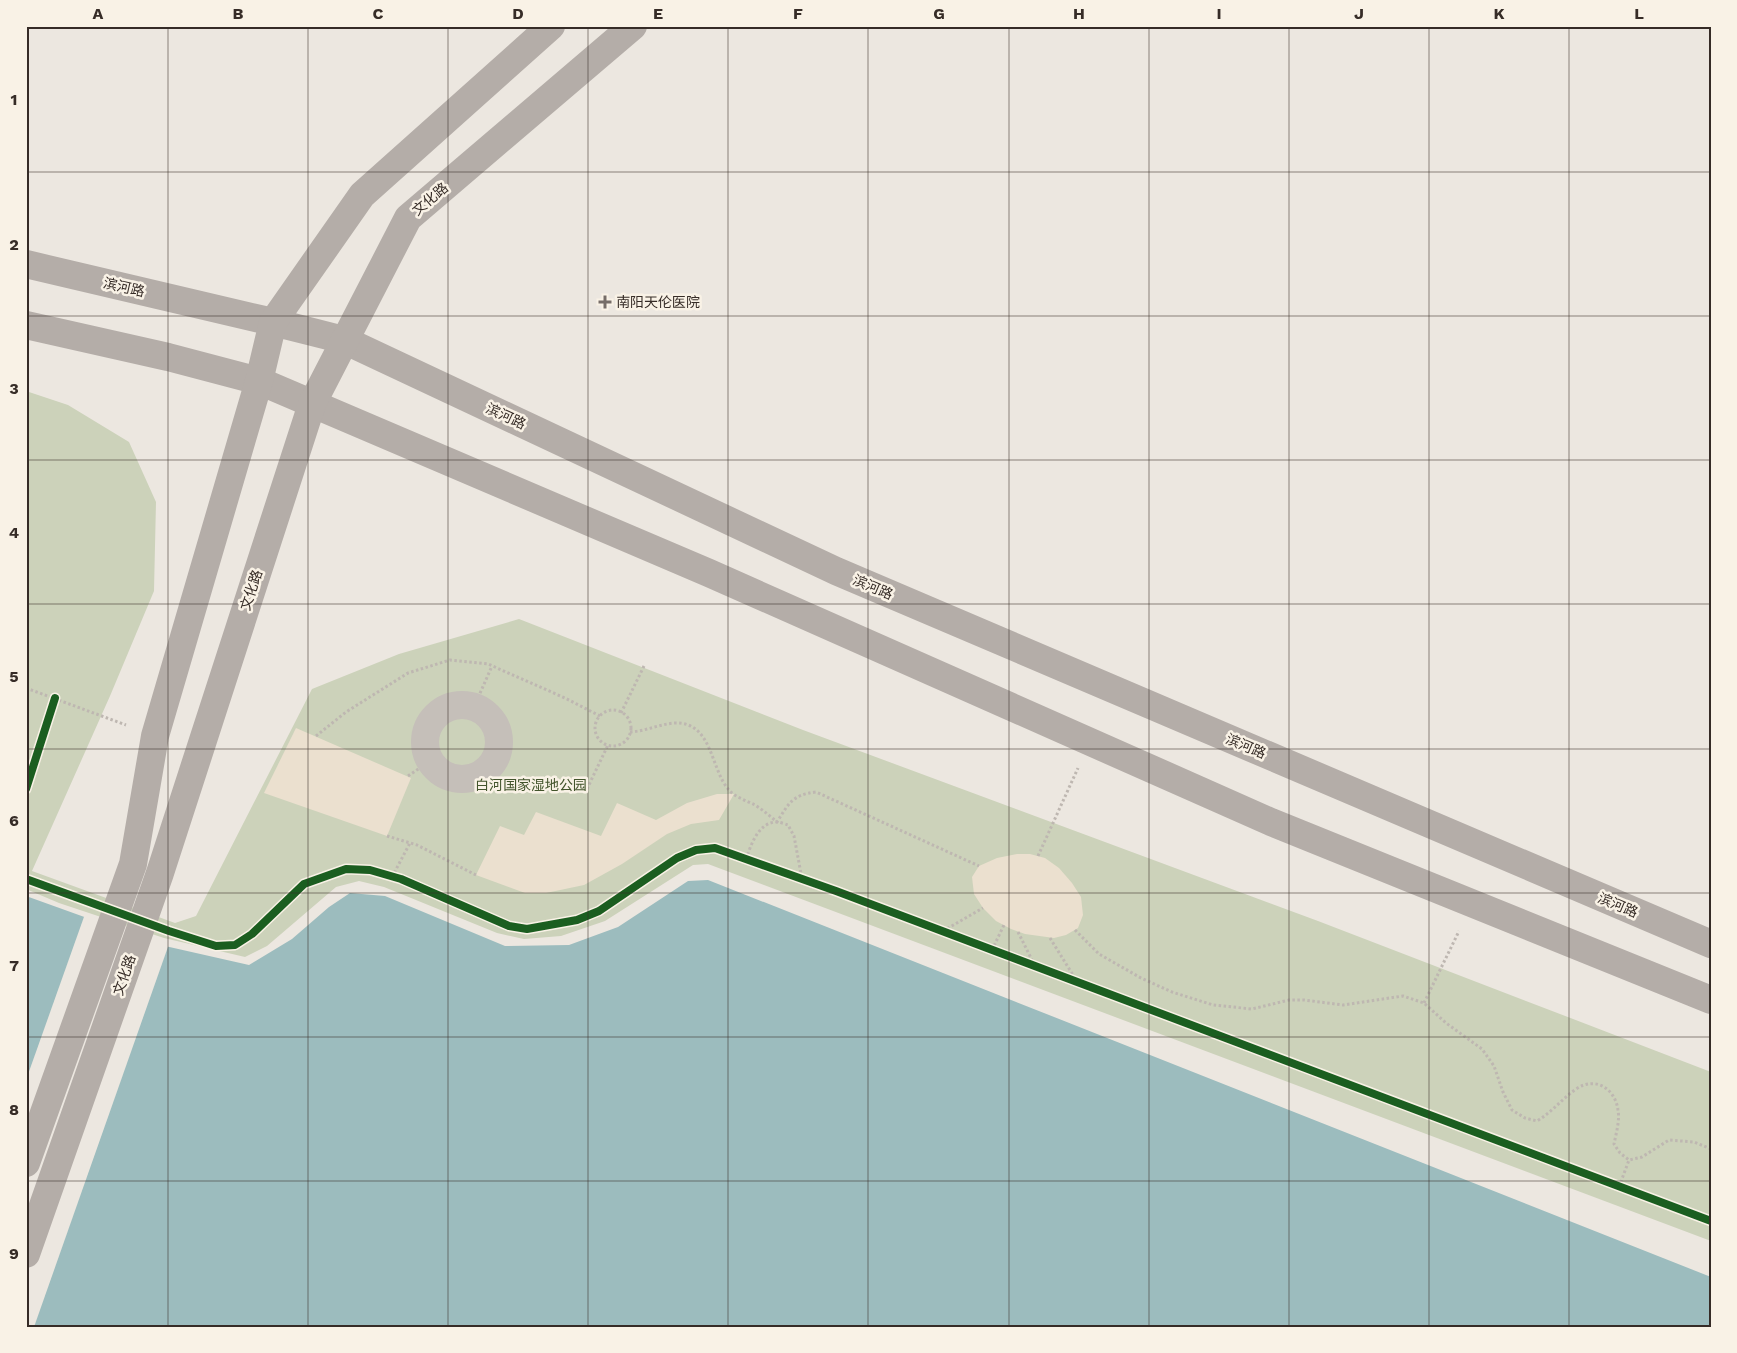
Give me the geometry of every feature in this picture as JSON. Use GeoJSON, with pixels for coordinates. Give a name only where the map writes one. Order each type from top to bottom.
{"type":"FeatureCollection","features":[{"type":"Feature","properties":{"kind":"main road","name":"文化路"},"geometry":{"type":"LineString","coordinates":[[26,1164],[133,864],[155,736],[258,381],[273,322],[362,195],[552,26]]}},
{"type":"Feature","properties":{"kind":"main road","name":"文化路"},"geometry":{"type":"LineString","coordinates":[[26,1254],[160,873],[312,404],[408,218],[633,26]]}},
{"type":"Feature","properties":{"kind":"main road","name":"滨河路"},"geometry":{"type":"LineString","coordinates":[[26,264],[344,340],[836,570],[1711,944]]}},
{"type":"Feature","properties":{"kind":"main road"},"geometry":{"type":"LineString","coordinates":[[26,325],[168,357],[258,381],[708,573],[1271,822],[1711,1000]]}},
{"type":"Feature","properties":{"kind":"street"},"geometry":{"type":"LineString","coordinates":[[462,704],[485,712],[493,721],[498,733],[499,745],[496,758],[490,768],[479,776],[468,780],[455,779],[443,775],[430,762],[424,745],[425,733],[430,721],[439,712],[462,704]]}},
{"type":"Feature","properties":{"kind":"path"},"geometry":{"type":"LineString","coordinates":[[316,736],[346,712],[408,673],[450,660],[488,664],[565,698],[600,716]]}},
{"type":"Feature","properties":{"kind":"path"},"geometry":{"type":"LineString","coordinates":[[474,707],[492,666]]}},
{"type":"Feature","properties":{"kind":"path"},"geometry":{"type":"LineString","coordinates":[[621,713],[644,666]]}},
{"type":"Feature","properties":{"kind":"path"},"geometry":{"type":"LineString","coordinates":[[26,688],[155,736]]}},
{"type":"Feature","properties":{"kind":"path"},"geometry":{"type":"LineString","coordinates":[[52,707],[54,698]]}},
{"type":"Feature","properties":{"kind":"path"},"geometry":{"type":"LineString","coordinates":[[610,711],[621,713],[629,721],[630,732],[624,742],[619,745],[608,745],[598,738],[596,721],[600,716],[610,711]]}},
{"type":"Feature","properties":{"kind":"path"},"geometry":{"type":"LineString","coordinates":[[630,732],[676,723],[691,726],[706,741],[721,778],[730,792],[757,806],[777,822],[788,825],[794,836],[802,878]]}},
{"type":"Feature","properties":{"kind":"path"},"geometry":{"type":"LineString","coordinates":[[1038,856],[1090,742]]}},
{"type":"Feature","properties":{"kind":"path"},"geometry":{"type":"LineString","coordinates":[[587,789],[608,745]]}},
{"type":"Feature","properties":{"kind":"path"},"geometry":{"type":"LineString","coordinates":[[408,776],[430,762]]}},
{"type":"Feature","properties":{"kind":"path"},"geometry":{"type":"LineString","coordinates":[[755,862],[742,858],[755,837],[766,825],[777,822],[789,803],[801,794],[816,792],[978,866]]}},
{"type":"Feature","properties":{"kind":"path"},"geometry":{"type":"LineString","coordinates":[[387,836],[410,843],[476,875]]}},
{"type":"Feature","properties":{"kind":"path"},"geometry":{"type":"LineString","coordinates":[[393,877],[410,843]]}},
{"type":"Feature","properties":{"kind":"path"},"geometry":{"type":"LineString","coordinates":[[792,875],[810,882]]}},
{"type":"Feature","properties":{"kind":"path"},"geometry":{"type":"LineString","coordinates":[[943,931],[983,908]]}},
{"type":"Feature","properties":{"kind":"path"},"geometry":{"type":"LineString","coordinates":[[992,950],[1004,925]]}},
{"type":"Feature","properties":{"kind":"path"},"geometry":{"type":"LineString","coordinates":[[934,928],[951,934]]}},
{"type":"Feature","properties":{"kind":"path"},"geometry":{"type":"LineString","coordinates":[[1075,930],[1099,954],[1141,978],[1172,992],[1213,1005],[1252,1009],[1289,1000],[1343,1004],[1403,996],[1424,1002],[1446,1023],[1482,1049],[1494,1066],[1502,1092],[1512,1110],[1525,1118],[1537,1121],[1549,1114],[1578,1088],[1590,1083],[1602,1085],[1613,1094],[1618,1110],[1614,1144],[1620,1153],[1629,1160]]}},
{"type":"Feature","properties":{"kind":"path"},"geometry":{"type":"LineString","coordinates":[[1018,932],[1035,966]]}},
{"type":"Feature","properties":{"kind":"path"},"geometry":{"type":"LineString","coordinates":[[1050,938],[1078,983]]}},
{"type":"Feature","properties":{"kind":"path"},"geometry":{"type":"LineString","coordinates":[[984,947],[1001,953]]}},
{"type":"Feature","properties":{"kind":"path"},"geometry":{"type":"LineString","coordinates":[[1424,1002],[1446,956]]}},
{"type":"Feature","properties":{"kind":"path"},"geometry":{"type":"LineString","coordinates":[[1027,963],[1044,970]]}},
{"type":"Feature","properties":{"kind":"path"},"geometry":{"type":"LineString","coordinates":[[1061,976],[1088,986]]}},
{"type":"Feature","properties":{"kind":"path"},"geometry":{"type":"LineString","coordinates":[[1629,1160],[1642,1157],[1669,1140],[1694,1142],[1711,1149]]}},
{"type":"Feature","properties":{"kind":"path"},"geometry":{"type":"LineString","coordinates":[[1619,1187],[1629,1160]]}},
{"type":"Feature","properties":{"kind":"path"},"geometry":{"type":"LineString","coordinates":[[1610,1184],[1628,1190]]}},
{"type":"Feature","properties":{"kind":"green space","name":"白河国家湿地公园"},"geometry":{"type":"Polygon","coordinates":[[[26,391],[68,405],[129,442],[156,502],[154,591],[110,696],[32,871],[175,923],[196,916],[312,689],[399,654],[519,619],[803,730],[1318,921],[1711,1072],[1711,1241],[708,864],[693,865],[605,921],[561,936],[524,939],[497,933],[384,887],[359,881],[336,887],[267,946],[245,957],[164,938],[59,903],[26,889],[26,391]]]}},
{"type":"Feature","properties":{"kind":"shaded area"},"geometry":{"type":"Polygon","coordinates":[[[296,728],[411,778],[387,836],[264,793],[296,728]]]}},
{"type":"Feature","properties":{"kind":"shaded area"},"geometry":{"type":"Polygon","coordinates":[[[717,794],[734,794],[719,820],[691,824],[667,834],[622,864],[584,885],[546,893],[525,893],[476,875],[500,826],[524,835],[536,812],[601,836],[617,803],[656,820],[687,803],[717,794]]]}},
{"type":"Feature","properties":{"kind":"shaded area"},"geometry":{"type":"Polygon","coordinates":[[[1017,854],[1030,854],[1045,858],[1059,868],[1072,883],[1081,897],[1083,915],[1078,928],[1066,935],[1054,938],[1025,934],[996,921],[983,908],[974,894],[972,877],[979,866],[997,858],[1017,854]]]}},
{"type":"Feature","properties":{"kind":"water"},"geometry":{"type":"Polygon","coordinates":[[[708,880],[1711,1277],[1711,1327],[26,1327],[26,896],[165,946],[249,965],[292,939],[329,907],[350,893],[385,896],[505,946],[569,945],[618,927],[688,881],[708,880]]]}},
{"type":"Feature","properties":{"kind":"pier"},"geometry":{"type":"Polygon","coordinates":[[[85,914],[169,944],[34,1327],[26,1327],[26,1080],[85,914]]]}},
{"type":"Feature","properties":{"kind":"cycle path"},"geometry":{"type":"LineString","coordinates":[[26,789],[55,698]]}},
{"type":"Feature","properties":{"kind":"cycle path"},"geometry":{"type":"LineString","coordinates":[[26,879],[216,946],[235,945],[252,934],[304,884],[346,869],[370,870],[401,879],[509,926],[527,929],[577,920],[599,911],[677,858],[696,850],[715,848],[836,891],[1711,1221]]}},
{"type":"Feature","properties":{"kind":"place","name":"南阳天伦医院"},"geometry":{"type":"Point","coordinates":[605,302]}}]}
